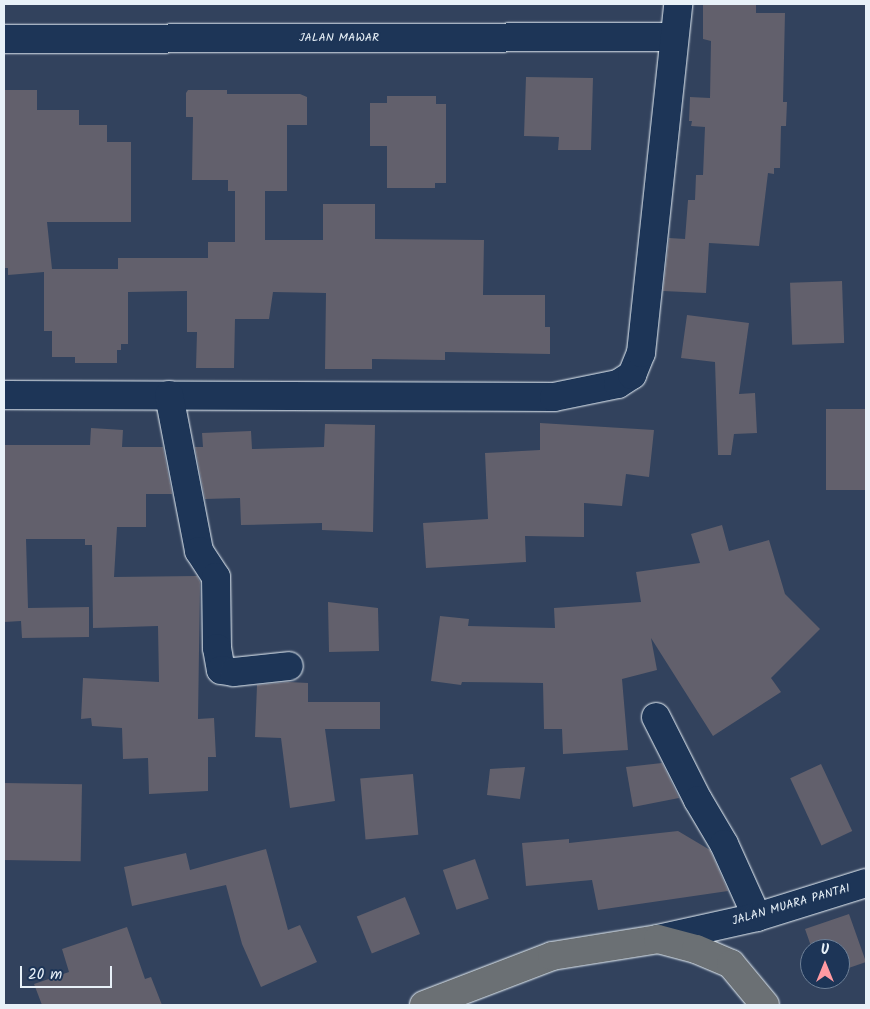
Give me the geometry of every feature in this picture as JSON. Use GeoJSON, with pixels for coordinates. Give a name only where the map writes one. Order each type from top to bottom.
{"type":"FeatureCollection","features":[{"type":"Feature","properties":{"kind":"highway"},"geometry":{"type":"LineString","coordinates":[[424,1005],[552,956],[658,939],[696,949],[732,964],[765,1005]]}},
{"type":"Feature","properties":{"kind":"street"},"geometry":{"type":"LineString","coordinates":[[4,395],[169,394],[554,397],[618,384],[632,375],[641,353],[678,4]]}},
{"type":"Feature","properties":{"kind":"street","name":"JALAN MAWAR"},"geometry":{"type":"LineString","coordinates":[[4,40],[674,37]]}},
{"type":"Feature","properties":{"kind":"street"},"geometry":{"type":"LineString","coordinates":[[169,394],[199,551],[216,577],[217,648],[221,670],[234,672],[289,666]]}},
{"type":"Feature","properties":{"kind":"street"},"geometry":{"type":"LineString","coordinates":[[656,717],[698,800],[724,844],[757,917]]}},
{"type":"Feature","properties":{"kind":"street","name":"JALAN MUARA PANTAI"},"geometry":{"type":"LineString","coordinates":[[658,939],[757,917],[866,882]]}},
{"type":"Feature","properties":{"kind":"building"},"geometry":{"type":"Polygon","coordinates":[[[703,4],[756,4],[756,13],[785,13],[783,102],[787,102],[786,126],[781,126],[780,168],[774,168],[774,174],[768,173],[759,246],[709,243],[706,293],[663,291],[669,238],[685,239],[688,200],[695,200],[696,175],[703,175],[705,127],[691,126],[692,121],[689,121],[690,97],[710,98],[711,41],[703,39],[703,4]]]}},
{"type":"Feature","properties":{"kind":"building"},"geometry":{"type":"Polygon","coordinates":[[[526,77],[593,78],[591,150],[558,150],[559,137],[524,136],[526,77]]]}},
{"type":"Feature","properties":{"kind":"building"},"geometry":{"type":"Polygon","coordinates":[[[4,90],[37,90],[37,110],[79,110],[79,125],[107,125],[107,142],[131,142],[131,222],[47,222],[52,269],[118,269],[118,258],[208,258],[208,242],[235,242],[235,191],[228,191],[228,180],[192,180],[193,117],[186,117],[186,93],[188,90],[227,90],[227,94],[300,94],[307,97],[307,125],[287,125],[287,191],[265,191],[265,240],[323,240],[323,204],[375,204],[375,239],[484,240],[483,295],[545,295],[545,327],[550,327],[550,354],[445,352],[445,360],[372,359],[372,369],[325,369],[326,293],[273,292],[269,319],[235,319],[234,368],[196,368],[197,332],[187,332],[187,291],[128,292],[128,344],[121,344],[121,350],[117,350],[117,363],[75,363],[75,357],[52,357],[52,331],[44,331],[44,272],[8,275],[8,268],[4,268],[4,90]]]}},
{"type":"Feature","properties":{"kind":"building"},"geometry":{"type":"Polygon","coordinates":[[[387,96],[436,96],[436,104],[446,104],[446,183],[435,183],[435,188],[387,188],[387,146],[370,146],[370,103],[387,103],[387,96]]]}},
{"type":"Feature","properties":{"kind":"building"},"geometry":{"type":"Polygon","coordinates":[[[842,281],[844,343],[792,345],[790,283],[842,281]]]}},
{"type":"Feature","properties":{"kind":"building"},"geometry":{"type":"Polygon","coordinates":[[[687,315],[749,323],[739,394],[755,393],[757,433],[734,434],[731,455],[718,455],[715,362],[681,358],[687,315]]]}},
{"type":"Feature","properties":{"kind":"building"},"geometry":{"type":"Polygon","coordinates":[[[826,409],[866,409],[866,490],[826,490],[826,409]]]}},
{"type":"Feature","properties":{"kind":"building"},"geometry":{"type":"Polygon","coordinates":[[[540,423],[654,430],[649,477],[626,474],[622,506],[584,503],[584,537],[525,536],[526,562],[426,568],[423,523],[488,519],[485,453],[540,450],[540,423]]]}},
{"type":"Feature","properties":{"kind":"building"},"geometry":{"type":"Polygon","coordinates":[[[325,424],[375,425],[373,532],[322,530],[322,523],[241,525],[240,498],[205,499],[195,447],[203,447],[202,433],[251,431],[252,449],[324,447],[325,424]]]}},
{"type":"Feature","properties":{"kind":"building"},"geometry":{"type":"Polygon","coordinates":[[[91,428],[123,430],[122,447],[163,447],[172,494],[146,494],[146,527],[117,527],[114,577],[197,576],[200,582],[198,719],[214,718],[216,757],[208,757],[208,791],[149,794],[148,758],[123,759],[122,728],[92,726],[91,718],[81,719],[83,678],[159,682],[158,626],[93,628],[92,545],[85,545],[85,539],[26,539],[28,608],[89,607],[89,637],[22,638],[21,621],[4,622],[4,445],[90,445],[91,428]]]}},
{"type":"Feature","properties":{"kind":"building"},"geometry":{"type":"Polygon","coordinates":[[[722,525],[729,551],[769,540],[785,594],[820,629],[771,678],[781,692],[713,736],[651,638],[657,670],[622,679],[628,750],[563,754],[562,729],[544,729],[543,683],[462,682],[461,685],[431,681],[440,616],[469,619],[468,626],[555,628],[554,608],[641,602],[636,572],[700,563],[691,534],[722,525]]]}},
{"type":"Feature","properties":{"kind":"building"},"geometry":{"type":"Polygon","coordinates":[[[328,602],[378,608],[379,651],[329,652],[328,602]]]}},
{"type":"Feature","properties":{"kind":"building"},"geometry":{"type":"Polygon","coordinates":[[[288,682],[308,683],[308,702],[380,702],[380,729],[325,729],[335,801],[290,808],[281,738],[255,737],[257,685],[288,682]]]}},
{"type":"Feature","properties":{"kind":"building"},"geometry":{"type":"Polygon","coordinates":[[[662,763],[679,798],[633,807],[626,767],[662,763]]]}},
{"type":"Feature","properties":{"kind":"building"},"geometry":{"type":"Polygon","coordinates":[[[821,764],[852,831],[821,845],[790,778],[821,764]]]}},
{"type":"Feature","properties":{"kind":"building"},"geometry":{"type":"Polygon","coordinates":[[[525,767],[520,799],[487,795],[490,769],[525,767]]]}},
{"type":"Feature","properties":{"kind":"building"},"geometry":{"type":"Polygon","coordinates":[[[413,774],[418,835],[366,839],[360,779],[413,774]]]}},
{"type":"Feature","properties":{"kind":"building"},"geometry":{"type":"Polygon","coordinates":[[[4,783],[82,784],[81,861],[4,860],[4,783]]]}},
{"type":"Feature","properties":{"kind":"building"},"geometry":{"type":"Polygon","coordinates":[[[678,831],[710,850],[728,891],[598,910],[592,880],[526,886],[522,843],[569,839],[569,843],[678,831]]]}},
{"type":"Feature","properties":{"kind":"building"},"geometry":{"type":"Polygon","coordinates":[[[266,849],[288,930],[300,925],[317,962],[261,987],[242,944],[226,885],[132,906],[124,867],[186,853],[190,870],[266,849]]]}},
{"type":"Feature","properties":{"kind":"building"},"geometry":{"type":"Polygon","coordinates":[[[475,859],[489,899],[457,910],[443,870],[475,859]]]}},
{"type":"Feature","properties":{"kind":"building"},"geometry":{"type":"Polygon","coordinates":[[[405,897],[420,934],[372,954],[357,916],[405,897]]]}},
{"type":"Feature","properties":{"kind":"building"},"geometry":{"type":"Polygon","coordinates":[[[849,914],[866,962],[850,968],[850,939],[808,939],[805,929],[849,914]]]}},
{"type":"Feature","properties":{"kind":"building"},"geometry":{"type":"Polygon","coordinates":[[[127,927],[145,979],[151,977],[162,1005],[42,1005],[34,984],[69,972],[62,949],[127,927]]]}}]}
